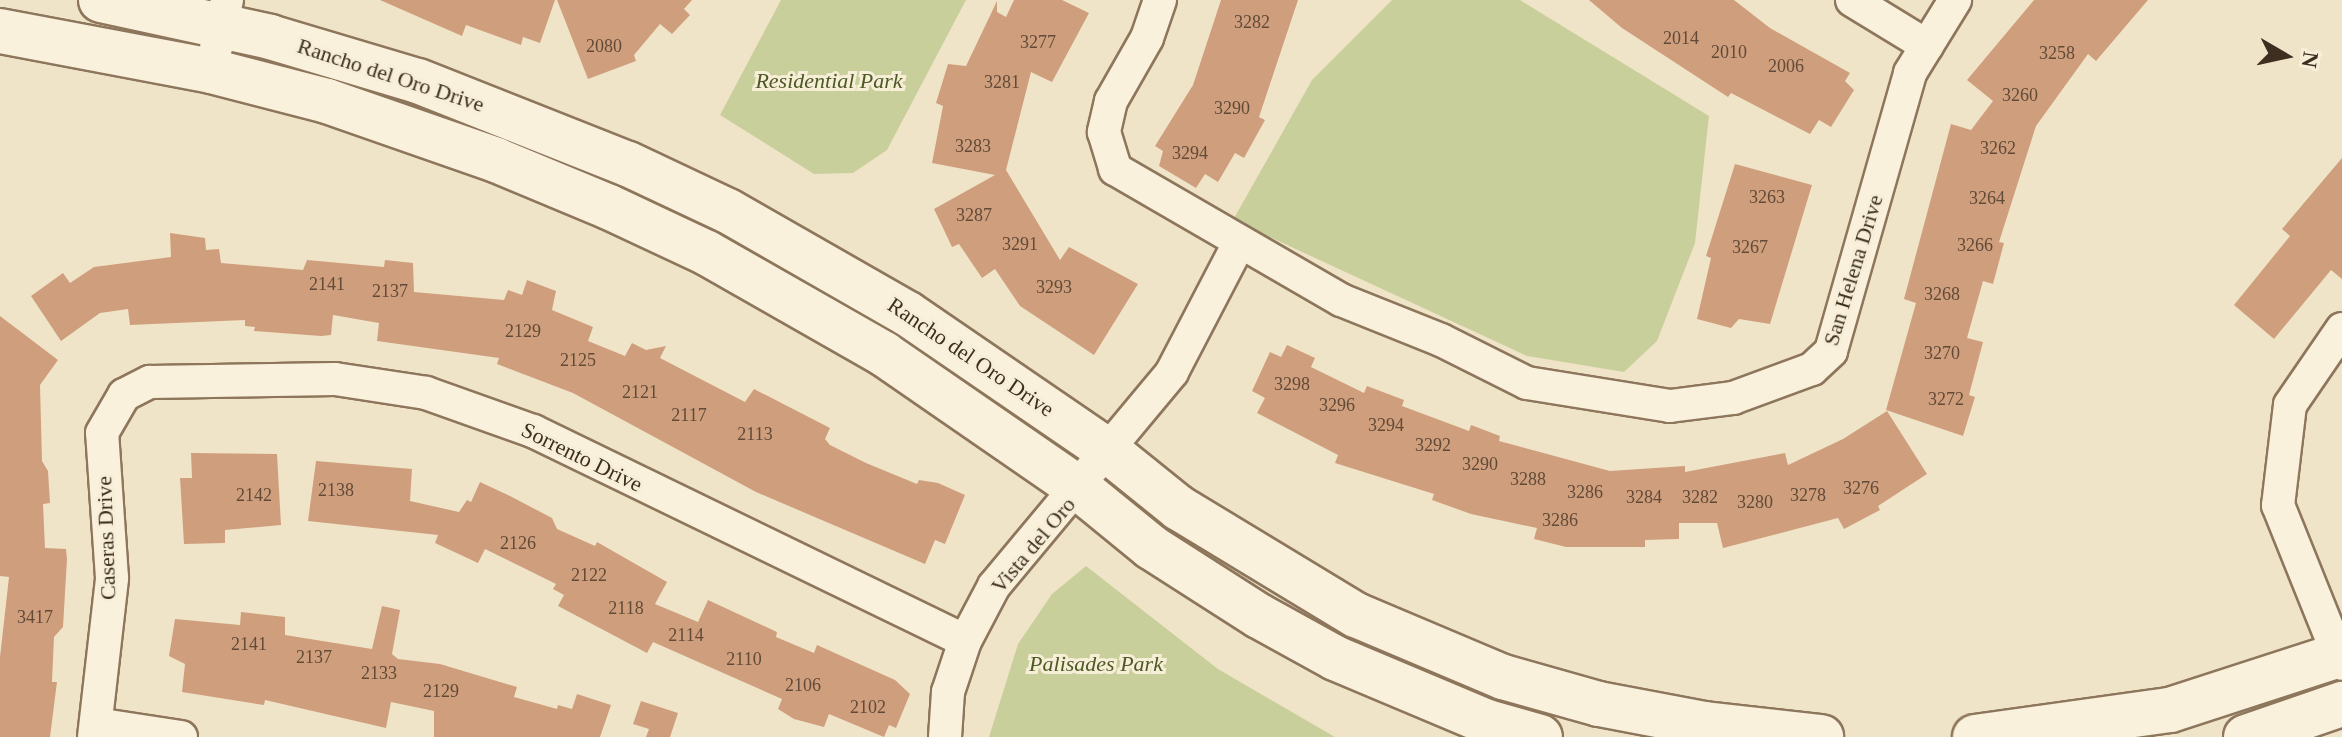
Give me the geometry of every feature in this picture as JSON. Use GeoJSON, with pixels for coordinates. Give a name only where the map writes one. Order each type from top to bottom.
{"type":"FeatureCollection","features":[{"type":"Feature","properties":{"kind":"main road","name":"Rancho del Oro Drive"},"geometry":{"type":"LineString","coordinates":[[101,0],[224,12],[418,81],[628,164],[728,211],[908,314],[1108,451],[1179,508],[1283,575],[1356,615],[1503,677],[1629,710],[1821,737]]}},
{"type":"Feature","properties":{"kind":"main road","name":"Rancho del Oro Drive"},"geometry":{"type":"LineString","coordinates":[[0,31],[211,71],[327,101],[496,160],[707,253],[884,354],[1080,489],[1151,547],[1335,658],[1487,722],[1540,737]]}},
{"type":"Feature","properties":{"kind":"main road"},"geometry":{"type":"LineString","coordinates":[[1975,737],[2170,710],[2341,657]]}},
{"type":"Feature","properties":{"kind":"main road"},"geometry":{"type":"LineString","coordinates":[[2246,737],[2342,704]]}},
{"type":"Feature","properties":{"kind":"street","name":"San Helena Drive"},"geometry":{"type":"LineString","coordinates":[[1160,0],[1147,38],[1111,101],[1104,132],[1115,169],[1238,245],[1341,300],[1441,340],[1527,383],[1670,406],[1733,398],[1812,369],[1831,351],[1910,73],[1955,0]]}},
{"type":"Feature","properties":{"kind":"street"},"geometry":{"type":"LineString","coordinates":[[1852,0],[1927,46]]}},
{"type":"Feature","properties":{"kind":"street"},"geometry":{"type":"LineString","coordinates":[[211,71],[224,12]]}},
{"type":"Feature","properties":{"kind":"street","name":"Vista del Oro"},"geometry":{"type":"LineString","coordinates":[[945,737],[948,692],[965,641],[994,586],[1080,489],[1172,372],[1238,245]]}},
{"type":"Feature","properties":{"kind":"street"},"geometry":{"type":"LineString","coordinates":[[2341,657],[2278,505],[2290,405],[2342,329]]}},
{"type":"Feature","properties":{"kind":"street","name":"Sorrento Drive"},"geometry":{"type":"LineString","coordinates":[[171,382],[246,376],[335,379],[426,393],[533,431],[965,641]]}},
{"type":"Feature","properties":{"kind":"street","name":"Caseras Drive"},"geometry":{"type":"LineString","coordinates":[[95,730],[112,578],[102,433],[124,395],[150,382],[171,382]]}},
{"type":"Feature","properties":{"kind":"street"},"geometry":{"type":"LineString","coordinates":[[95,730],[181,737]]}},
{"type":"Feature","properties":{"kind":"green space","name":"Residential Park"},"geometry":{"type":"Polygon","coordinates":[[[781,0],[966,0],[887,150],[853,173],[814,174],[720,115],[781,0]]]}},
{"type":"Feature","properties":{"kind":"green space"},"geometry":{"type":"Polygon","coordinates":[[[1392,0],[1520,0],[1709,116],[1695,243],[1657,341],[1624,372],[1527,356],[1233,220],[1312,80],[1392,0]]]}},
{"type":"Feature","properties":{"kind":"green space","name":"Palisades Park"},"geometry":{"type":"Polygon","coordinates":[[[1086,566],[1218,669],[1335,737],[989,737],[1018,644],[1052,594],[1086,566]]]}},
{"type":"Feature","properties":{"kind":"building"},"geometry":{"type":"Polygon","coordinates":[[[380,0],[555,0],[540,43],[523,37],[521,45],[466,25],[462,36],[380,0]]]}},
{"type":"Feature","properties":{"kind":"building"},"geometry":{"type":"Polygon","coordinates":[[[557,0],[692,0],[684,9],[690,15],[672,34],[660,24],[634,55],[636,61],[588,79],[557,0]]]}},
{"type":"Feature","properties":{"kind":"building"},"geometry":{"type":"Polygon","coordinates":[[[1014,0],[1062,0],[1089,13],[1052,82],[1031,72],[1006,170],[1060,260],[1069,247],[1138,284],[1094,355],[1020,306],[995,269],[982,278],[959,244],[952,247],[934,209],[995,175],[932,163],[943,106],[936,103],[948,64],[966,66],[997,1],[997,12],[1006,17],[1014,0]]]}},
{"type":"Feature","properties":{"kind":"building"},"geometry":{"type":"Polygon","coordinates":[[[1221,0],[1298,0],[1259,117],[1265,120],[1244,158],[1235,153],[1218,182],[1205,174],[1196,188],[1159,166],[1163,151],[1155,146],[1193,85],[1221,0]]]}},
{"type":"Feature","properties":{"kind":"building"},"geometry":{"type":"Polygon","coordinates":[[[1589,0],[1734,0],[1770,28],[1850,73],[1845,81],[1854,90],[1831,127],[1819,120],[1810,134],[1731,93],[1728,97],[1622,28],[1589,0]]]}},
{"type":"Feature","properties":{"kind":"building"},"geometry":{"type":"Polygon","coordinates":[[[2034,0],[2148,0],[2096,61],[2088,54],[2036,126],[1999,242],[2004,243],[1993,284],[1983,281],[1967,338],[1983,342],[1969,395],[1975,397],[1963,436],[1886,410],[1916,303],[1904,299],[1951,124],[1971,130],[1993,101],[1967,80],[2034,0]]]}},
{"type":"Feature","properties":{"kind":"building"},"geometry":{"type":"Polygon","coordinates":[[[2342,158],[2342,279],[2331,270],[2274,339],[2234,305],[2290,236],[2282,229],[2342,158]]]}},
{"type":"Feature","properties":{"kind":"building"},"geometry":{"type":"Polygon","coordinates":[[[1735,164],[1812,185],[1770,324],[1739,319],[1731,328],[1697,319],[1711,258],[1706,256],[1735,164]]]}},
{"type":"Feature","properties":{"kind":"building"},"geometry":{"type":"Polygon","coordinates":[[[170,233],[205,238],[206,250],[219,249],[221,263],[303,270],[307,260],[384,267],[385,260],[413,263],[414,292],[504,300],[508,290],[522,295],[527,280],[556,291],[552,310],[593,327],[588,341],[625,356],[632,343],[646,350],[666,346],[660,358],[745,402],[754,389],[830,428],[825,439],[830,445],[866,463],[917,484],[919,480],[938,483],[965,495],[945,544],[935,540],[925,564],[756,492],[573,393],[497,364],[499,358],[377,341],[379,323],[333,315],[331,335],[321,336],[254,331],[255,327],[245,326],[245,320],[130,325],[128,309],[100,313],[61,341],[31,296],[63,273],[70,283],[94,267],[171,257],[170,233]]]}},
{"type":"Feature","properties":{"kind":"building"},"geometry":{"type":"Polygon","coordinates":[[[0,316],[58,360],[40,385],[42,461],[48,471],[50,503],[43,504],[45,548],[66,549],[67,559],[63,627],[54,637],[52,682],[57,682],[50,737],[0,737],[0,657],[9,577],[0,576],[0,316]]]}},
{"type":"Feature","properties":{"kind":"building"},"geometry":{"type":"Polygon","coordinates":[[[1287,345],[1315,358],[1311,367],[1364,393],[1367,386],[1404,400],[1402,406],[1469,431],[1471,425],[1500,436],[1499,441],[1610,471],[1685,466],[1685,472],[1785,453],[1788,465],[1843,439],[1887,411],[1927,474],[1878,506],[1880,510],[1844,529],[1838,518],[1723,548],[1717,523],[1679,523],[1679,539],[1645,540],[1645,547],[1566,547],[1534,539],[1537,528],[1471,514],[1432,500],[1434,494],[1335,463],[1338,455],[1257,413],[1265,398],[1252,391],[1270,352],[1281,357],[1287,345]]]}},
{"type":"Feature","properties":{"kind":"building"},"geometry":{"type":"Polygon","coordinates":[[[191,453],[277,454],[281,525],[225,530],[225,543],[184,544],[180,478],[192,478],[191,453]]]}},
{"type":"Feature","properties":{"kind":"building"},"geometry":{"type":"Polygon","coordinates":[[[316,461],[412,469],[410,501],[459,512],[467,500],[471,502],[480,482],[552,518],[557,529],[595,546],[597,542],[667,582],[655,604],[698,622],[708,600],[777,632],[776,637],[814,653],[817,645],[895,680],[910,694],[896,728],[889,725],[884,737],[829,714],[824,727],[794,719],[778,709],[782,699],[653,642],[647,653],[558,606],[564,595],[553,589],[556,584],[485,549],[478,563],[435,543],[438,535],[308,521],[316,461]]]}},
{"type":"Feature","properties":{"kind":"building"},"geometry":{"type":"Polygon","coordinates":[[[382,606],[400,610],[392,654],[398,659],[440,664],[517,687],[514,697],[557,709],[558,705],[572,709],[577,694],[611,705],[600,737],[434,737],[434,711],[391,702],[386,728],[265,700],[264,705],[182,692],[185,664],[169,656],[175,619],[240,625],[241,612],[285,617],[285,635],[372,649],[382,606]]]}},
{"type":"Feature","properties":{"kind":"building"},"geometry":{"type":"Polygon","coordinates":[[[641,701],[678,713],[670,737],[646,737],[649,729],[633,724],[641,701]]]}}]}
